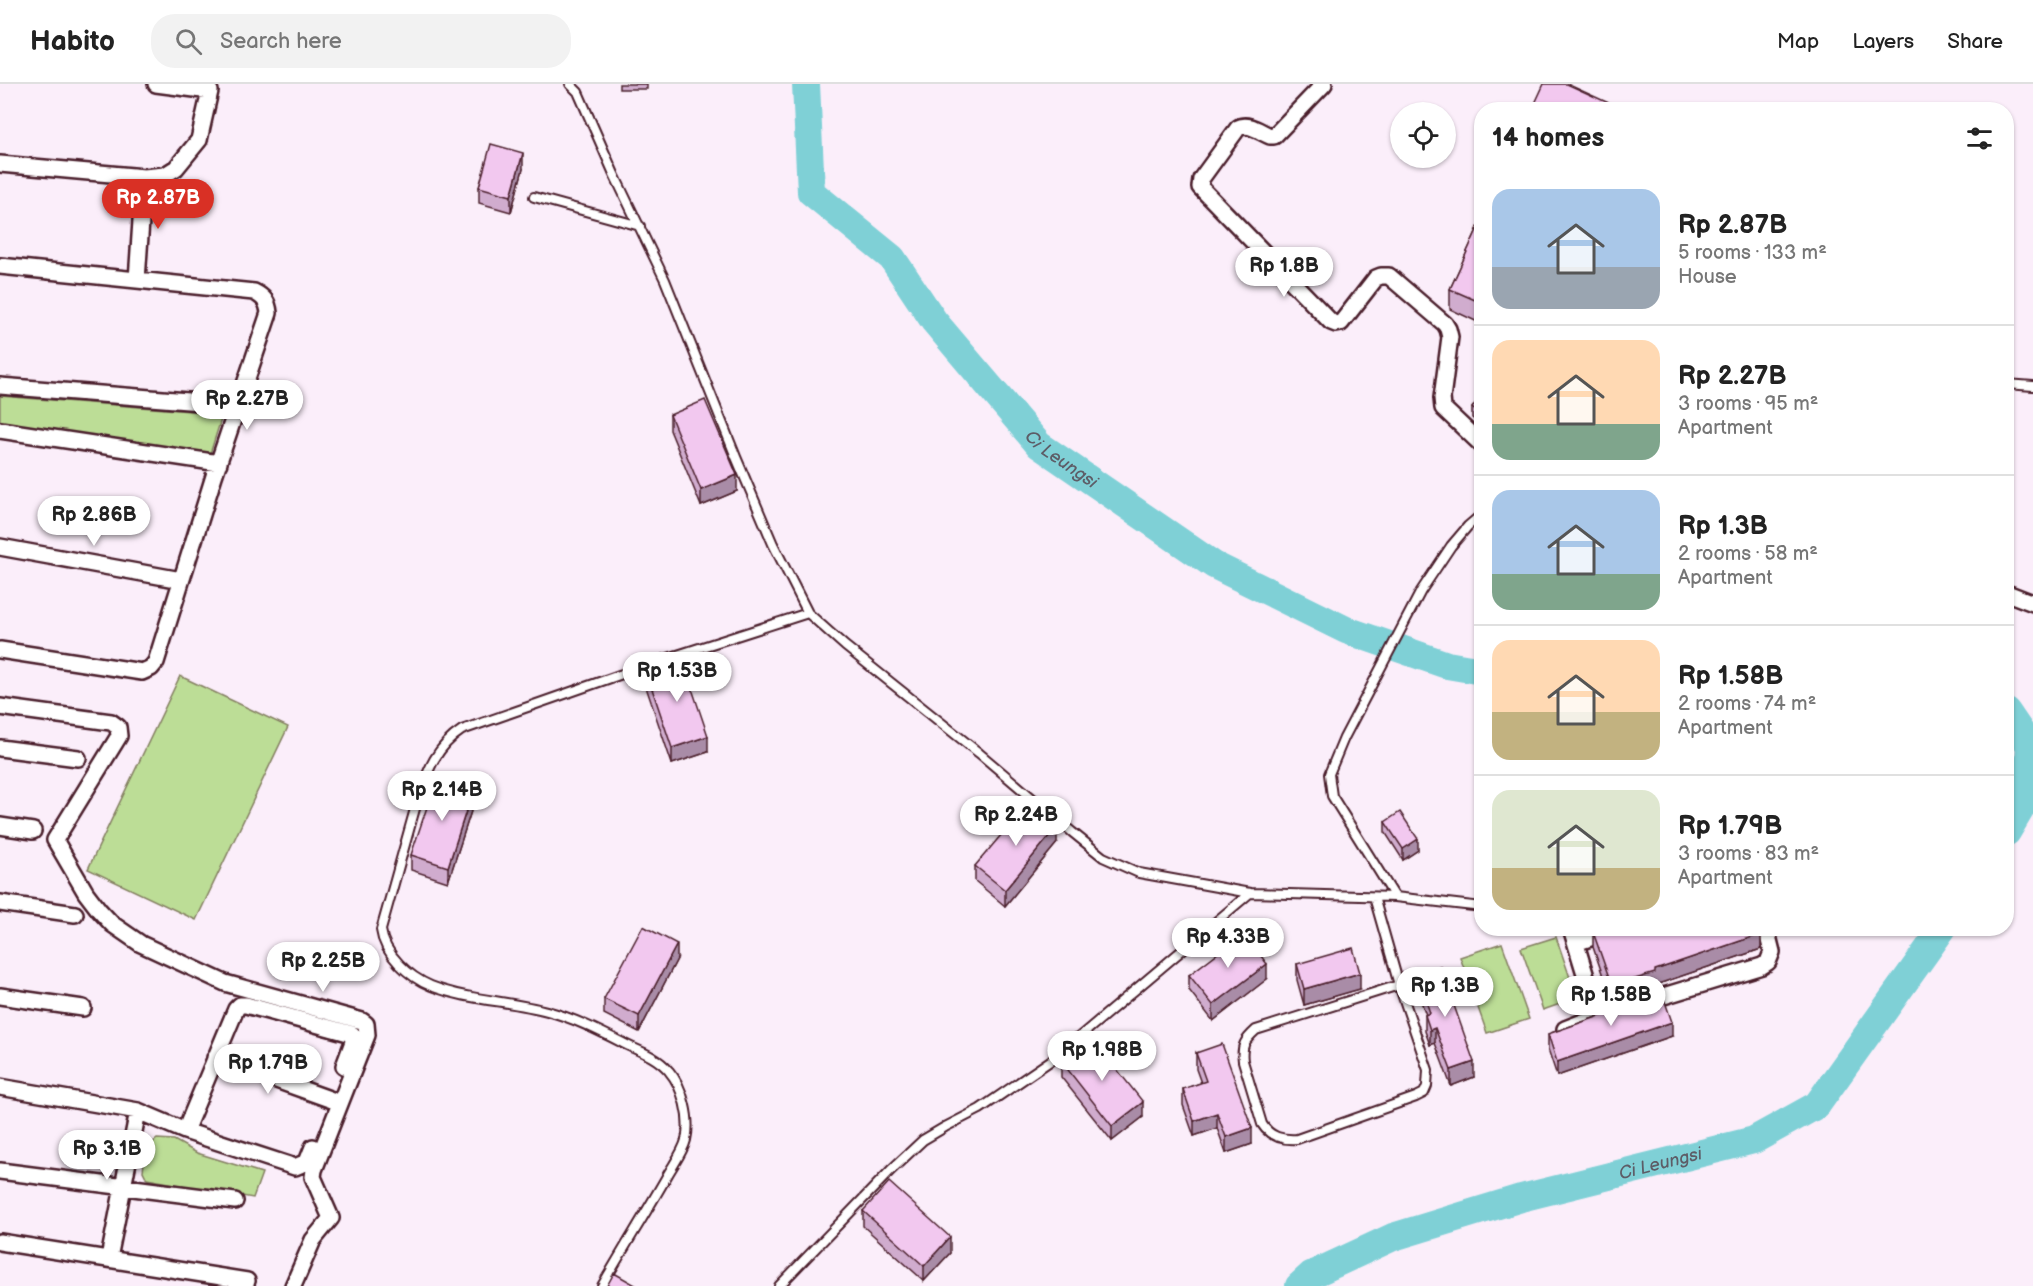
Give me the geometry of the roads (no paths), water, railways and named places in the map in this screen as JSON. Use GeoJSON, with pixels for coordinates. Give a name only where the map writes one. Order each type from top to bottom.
{"type":"FeatureCollection","features":[{"type":"Feature","properties":{"kind":"street"},"geometry":{"type":"LineString","coordinates":[[0,164],[144,177],[165,175],[176,168],[199,140],[210,91],[156,84]]}},
{"type":"Feature","properties":{"kind":"street"},"geometry":{"type":"LineString","coordinates":[[1324,84],[1274,136],[1244,125],[1238,128],[1202,179],[1200,187],[1331,322],[1341,323],[1376,278],[1389,276],[1445,324],[1450,337],[1442,398],[1443,408],[1474,437]]}},
{"type":"Feature","properties":{"kind":"street"},"geometry":{"type":"LineString","coordinates":[[137,280],[144,177]]}},
{"type":"Feature","properties":{"kind":"street"},"geometry":{"type":"LineString","coordinates":[[0,266],[254,292],[262,296],[268,304],[268,313],[156,662],[151,668],[142,672],[0,650]]}},
{"type":"Feature","properties":{"kind":"street"},"geometry":{"type":"LineString","coordinates":[[0,386],[238,405]]}},
{"type":"Feature","properties":{"kind":"street"},"geometry":{"type":"LineString","coordinates":[[0,430],[219,464]]}},
{"type":"Feature","properties":{"kind":"street"},"geometry":{"type":"LineString","coordinates":[[0,547],[182,580]]}},
{"type":"Feature","properties":{"kind":"street"},"geometry":{"type":"LineString","coordinates":[[2014,596],[2033,603]]}},
{"type":"Feature","properties":{"kind":"street"},"geometry":{"type":"LineString","coordinates":[[0,706],[111,722],[118,727],[119,736],[55,840],[86,894],[112,924],[141,945],[225,983],[366,1024],[367,1035],[314,1170],[313,1177],[331,1218],[313,1240],[293,1286]]}},
{"type":"Feature","properties":{"kind":"street"},"geometry":{"type":"LineString","coordinates":[[0,748],[78,758]]}},
{"type":"Feature","properties":{"kind":"street"},"geometry":{"type":"LineString","coordinates":[[0,826],[33,831]]}},
{"type":"Feature","properties":{"kind":"street"},"geometry":{"type":"LineString","coordinates":[[0,903],[75,914]]}},
{"type":"Feature","properties":{"kind":"street"},"geometry":{"type":"LineString","coordinates":[[1574,936],[1598,1016]]}},
{"type":"Feature","properties":{"kind":"street"},"geometry":{"type":"LineString","coordinates":[[1550,1035],[1598,1016],[1762,966],[1768,962],[1772,952],[1768,936]]}},
{"type":"Feature","properties":{"kind":"street"},"geometry":{"type":"LineString","coordinates":[[0,996],[83,1008]]}},
{"type":"Feature","properties":{"kind":"street"},"geometry":{"type":"LineString","coordinates":[[0,1087],[138,1111],[185,1131],[295,1167],[307,1161],[353,1042],[352,1034],[240,1005],[236,1009],[185,1131]]}},
{"type":"Feature","properties":{"kind":"street"},"geometry":{"type":"LineString","coordinates":[[215,1058],[332,1100]]}},
{"type":"Feature","properties":{"kind":"street"},"geometry":{"type":"LineString","coordinates":[[109,1258],[138,1111]]}},
{"type":"Feature","properties":{"kind":"street"},"geometry":{"type":"LineString","coordinates":[[0,1172],[235,1201]]}},
{"type":"Feature","properties":{"kind":"street"},"geometry":{"type":"LineString","coordinates":[[0,1242],[247,1281]]}},
{"type":"Feature","properties":{"kind":"lane"},"geometry":{"type":"LineString","coordinates":[[570,84],[578,88],[614,174],[665,280],[773,544],[808,613],[845,646],[980,753],[1103,857],[1139,873],[1250,893],[1395,897],[1474,906]]}},
{"type":"Feature","properties":{"kind":"lane"},"geometry":{"type":"LineString","coordinates":[[534,197],[640,226]]}},
{"type":"Feature","properties":{"kind":"lane"},"geometry":{"type":"LineString","coordinates":[[2014,385],[2033,386]]}},
{"type":"Feature","properties":{"kind":"lane"},"geometry":{"type":"LineString","coordinates":[[1395,897],[1332,796],[1329,774],[1344,738],[1421,591],[1451,546],[1474,521]]}},
{"type":"Feature","properties":{"kind":"lane"},"geometry":{"type":"LineString","coordinates":[[602,1286],[686,1142],[688,1123],[681,1095],[669,1071],[653,1057],[603,1032],[547,1011],[430,986],[399,963],[387,949],[381,930],[418,798],[440,748],[448,739],[462,730],[668,658],[808,613]]}},
{"type":"Feature","properties":{"kind":"lane"},"geometry":{"type":"LineString","coordinates":[[779,1286],[923,1140],[980,1109],[1053,1059],[1250,893]]}},
{"type":"Feature","properties":{"kind":"lane"},"geometry":{"type":"LineString","coordinates":[[1374,897],[1399,985],[1428,1070],[1424,1093],[1296,1139],[1275,1137],[1266,1132],[1243,1061],[1241,1050],[1247,1038],[1256,1030],[1399,985]]}},
{"type":"Feature","properties":{"kind":"waterway","name":"Ci Leungsi"},"geometry":{"type":"LineString","coordinates":[[806,84],[811,192],[892,258],[934,321],[1039,445],[1214,565],[1346,630],[1447,665],[1474,670]]}},
{"type":"Feature","properties":{"kind":"waterway","name":"Ci Leungsi"},"geometry":{"type":"LineString","coordinates":[[2014,722],[2030,746],[2026,800],[2014,820]]}},
{"type":"Feature","properties":{"kind":"waterway","name":"Ci Leungsi"},"geometry":{"type":"LineString","coordinates":[[1299,1286],[1311,1275],[1393,1237],[1521,1198],[1754,1140],[1817,1105],[1937,936]]}}]}
